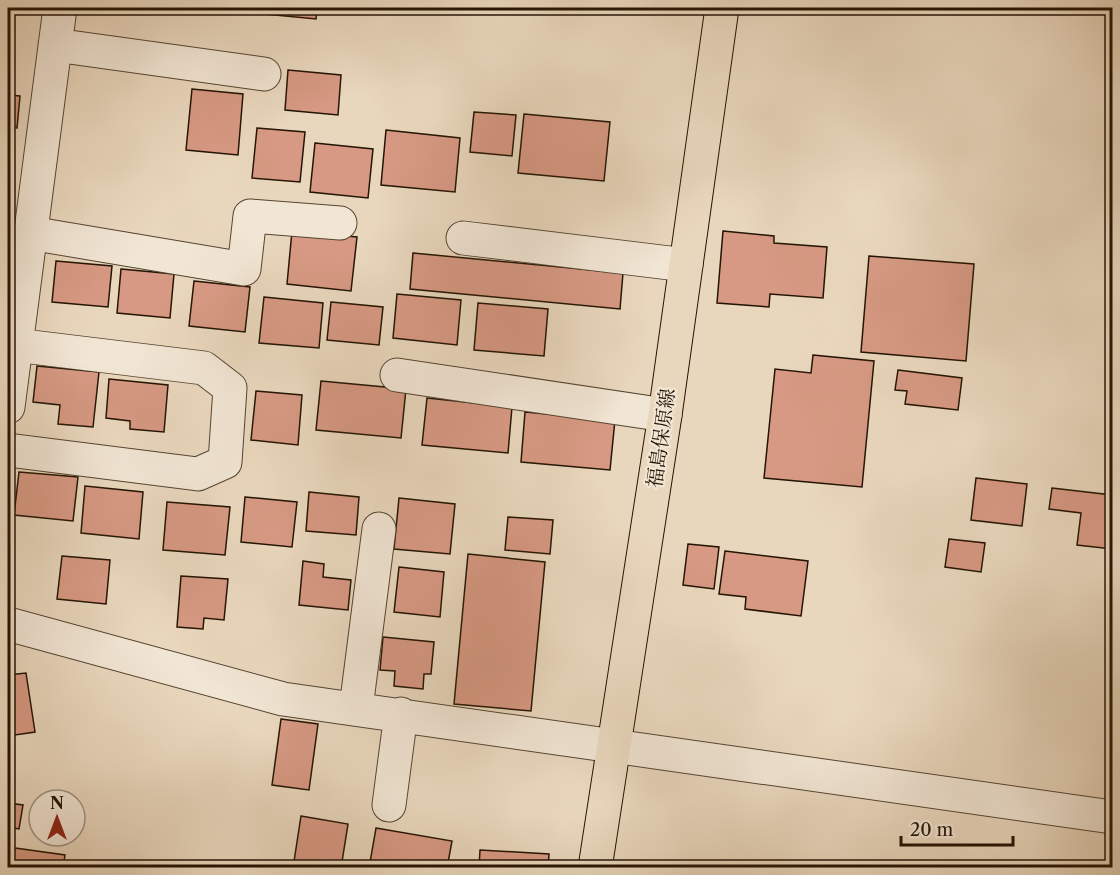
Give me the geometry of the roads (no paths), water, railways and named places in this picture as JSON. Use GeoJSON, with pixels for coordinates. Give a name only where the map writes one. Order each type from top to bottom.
{"type":"FeatureCollection","features":[{"type":"Feature","properties":{"kind":"main road","name":"福島保原線"},"geometry":{"type":"LineString","coordinates":[[595,867],[665,415],[722,8]]}},
{"type":"Feature","properties":{"kind":"street"},"geometry":{"type":"LineString","coordinates":[[8,407],[60,8]]}},
{"type":"Feature","properties":{"kind":"street"},"geometry":{"type":"LineString","coordinates":[[55,45],[264,74]]}},
{"type":"Feature","properties":{"kind":"street"},"geometry":{"type":"LineString","coordinates":[[30,233],[244,269],[250,216],[340,223]]}},
{"type":"Feature","properties":{"kind":"street"},"geometry":{"type":"LineString","coordinates":[[463,238],[686,265]]}},
{"type":"Feature","properties":{"kind":"street"},"geometry":{"type":"LineString","coordinates":[[8,450],[198,474],[225,462],[230,388],[204,368],[15,345]]}},
{"type":"Feature","properties":{"kind":"street"},"geometry":{"type":"LineString","coordinates":[[396,375],[665,415]]}},
{"type":"Feature","properties":{"kind":"street"},"geometry":{"type":"LineString","coordinates":[[356,708],[379,529]]}},
{"type":"Feature","properties":{"kind":"street"},"geometry":{"type":"LineString","coordinates":[[8,624],[283,699],[1113,817]]}},
{"type":"Feature","properties":{"kind":"street"},"geometry":{"type":"LineString","coordinates":[[389,805],[401,714]]}}]}
